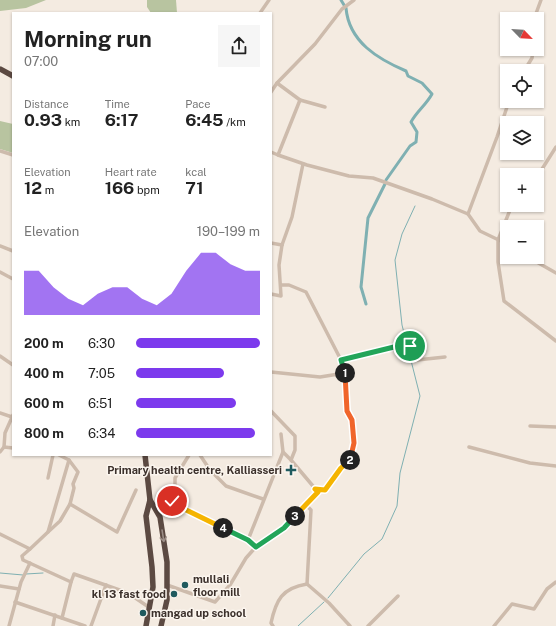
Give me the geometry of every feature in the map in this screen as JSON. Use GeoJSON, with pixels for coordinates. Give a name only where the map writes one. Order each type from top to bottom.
{"type":"FeatureCollection","features":[{"type":"Feature","properties":{"kind":"highway"},"geometry":{"type":"LineString","coordinates":[[0,69],[12,75]]}},
{"type":"Feature","properties":{"kind":"highway"},"geometry":{"type":"LineString","coordinates":[[145,456],[150,500],[146,516],[153,587],[146,626]]}},
{"type":"Feature","properties":{"kind":"highway"},"geometry":{"type":"LineString","coordinates":[[150,500],[160,517],[167,562],[167,600],[161,626]]}},
{"type":"Feature","properties":{"kind":"street"},"geometry":{"type":"LineString","coordinates":[[261,12],[270,0]]}},
{"type":"Feature","properties":{"kind":"street"},"geometry":{"type":"LineString","coordinates":[[272,90],[276,83],[315,44],[342,10],[354,0]]}},
{"type":"Feature","properties":{"kind":"street"},"geometry":{"type":"LineString","coordinates":[[537,12],[541,0]]}},
{"type":"Feature","properties":{"kind":"street"},"geometry":{"type":"LineString","coordinates":[[276,83],[300,100],[325,106]]}},
{"type":"Feature","properties":{"kind":"street"},"geometry":{"type":"LineString","coordinates":[[278,155],[300,100]]}},
{"type":"Feature","properties":{"kind":"street"},"geometry":{"type":"LineString","coordinates":[[468,214],[507,108]]}},
{"type":"Feature","properties":{"kind":"street"},"geometry":{"type":"LineString","coordinates":[[543,168],[556,147]]}},
{"type":"Feature","properties":{"kind":"street"},"geometry":{"type":"LineString","coordinates":[[0,151],[12,155]]}},
{"type":"Feature","properties":{"kind":"street"},"geometry":{"type":"LineString","coordinates":[[272,152],[302,164],[349,176],[373,178],[392,183],[468,214],[480,231],[498,240]]}},
{"type":"Feature","properties":{"kind":"street"},"geometry":{"type":"LineString","coordinates":[[272,294],[281,296],[282,285],[279,265],[282,245],[292,217],[302,164]]}},
{"type":"Feature","properties":{"kind":"street"},"geometry":{"type":"LineString","coordinates":[[509,212],[498,240],[498,262],[504,301],[556,341]]}},
{"type":"Feature","properties":{"kind":"street"},"geometry":{"type":"LineString","coordinates":[[272,244],[282,245]]}},
{"type":"Feature","properties":{"kind":"street"},"geometry":{"type":"LineString","coordinates":[[0,246],[12,251]]}},
{"type":"Feature","properties":{"kind":"street"},"geometry":{"type":"LineString","coordinates":[[540,264],[556,273]]}},
{"type":"Feature","properties":{"kind":"street"},"geometry":{"type":"LineString","coordinates":[[0,272],[12,278]]}},
{"type":"Feature","properties":{"kind":"street"},"geometry":{"type":"LineString","coordinates":[[282,285],[289,285],[306,292],[341,360],[345,373],[347,411],[352,420],[354,448],[350,460],[341,468],[325,490],[315,489]]}},
{"type":"Feature","properties":{"kind":"street"},"geometry":{"type":"LineString","coordinates":[[341,360],[406,343],[418,360],[445,357]]}},
{"type":"Feature","properties":{"kind":"street"},"geometry":{"type":"LineString","coordinates":[[0,356],[12,364]]}},
{"type":"Feature","properties":{"kind":"street"},"geometry":{"type":"LineString","coordinates":[[272,372],[320,377],[345,373]]}},
{"type":"Feature","properties":{"kind":"street"},"geometry":{"type":"LineString","coordinates":[[272,412],[295,436],[295,450],[291,460]]}},
{"type":"Feature","properties":{"kind":"street"},"geometry":{"type":"LineString","coordinates":[[0,413],[12,416],[4,434],[4,447],[0,452]]}},
{"type":"Feature","properties":{"kind":"street"},"geometry":{"type":"LineString","coordinates":[[530,426],[556,427]]}},
{"type":"Feature","properties":{"kind":"street"},"geometry":{"type":"LineString","coordinates":[[248,540],[263,499],[283,452],[281,434]]}},
{"type":"Feature","properties":{"kind":"street"},"geometry":{"type":"LineString","coordinates":[[4,447],[12,448]]}},
{"type":"Feature","properties":{"kind":"street"},"geometry":{"type":"LineString","coordinates":[[469,447],[530,462],[556,466]]}},
{"type":"Feature","properties":{"kind":"street"},"geometry":{"type":"LineString","coordinates":[[167,585],[215,602],[230,584],[246,558],[256,547],[284,528],[305,504],[318,492],[283,452]]}},
{"type":"Feature","properties":{"kind":"street"},"geometry":{"type":"LineString","coordinates":[[48,478],[53,456]]}},
{"type":"Feature","properties":{"kind":"street"},"geometry":{"type":"LineString","coordinates":[[62,456],[69,460],[78,472],[73,484],[74,488],[70,504],[60,521],[21,557],[30,563],[71,582]]}},
{"type":"Feature","properties":{"kind":"street"},"geometry":{"type":"LineString","coordinates":[[188,456],[175,478],[175,492],[172,501],[174,504],[248,540],[256,547]]}},
{"type":"Feature","properties":{"kind":"street"},"geometry":{"type":"LineString","coordinates":[[201,456],[213,473],[226,486],[263,499]]}},
{"type":"Feature","properties":{"kind":"street"},"geometry":{"type":"LineString","coordinates":[[48,532],[69,460]]}},
{"type":"Feature","properties":{"kind":"street"},"geometry":{"type":"LineString","coordinates":[[70,504],[117,532],[136,490]]}},
{"type":"Feature","properties":{"kind":"street"},"geometry":{"type":"LineString","coordinates":[[305,504],[311,510],[307,584]]}},
{"type":"Feature","properties":{"kind":"street"},"geometry":{"type":"LineString","coordinates":[[0,534],[30,549]]}},
{"type":"Feature","properties":{"kind":"street"},"geometry":{"type":"LineString","coordinates":[[9,626],[19,589],[30,563]]}},
{"type":"Feature","properties":{"kind":"street"},"geometry":{"type":"LineString","coordinates":[[62,618],[74,574],[128,593],[150,608]]}},
{"type":"Feature","properties":{"kind":"street"},"geometry":{"type":"LineString","coordinates":[[494,626],[512,604],[534,609],[547,589],[556,582]]}},
{"type":"Feature","properties":{"kind":"street"},"geometry":{"type":"LineString","coordinates":[[273,626],[270,623],[273,611],[281,596],[293,586],[307,584],[329,603],[350,626]]}},
{"type":"Feature","properties":{"kind":"street"},"geometry":{"type":"LineString","coordinates":[[91,626],[106,585]]}},
{"type":"Feature","properties":{"kind":"street"},"geometry":{"type":"LineString","coordinates":[[0,586],[19,589]]}},
{"type":"Feature","properties":{"kind":"street"},"geometry":{"type":"LineString","coordinates":[[368,626],[398,596]]}},
{"type":"Feature","properties":{"kind":"street"},"geometry":{"type":"LineString","coordinates":[[15,602],[85,626]]}},
{"type":"Feature","properties":{"kind":"street"},"geometry":{"type":"LineString","coordinates":[[53,626],[55,615]]}},
{"type":"Feature","properties":{"kind":"green space"},"geometry":{"type":"Polygon","coordinates":[[[0,0],[46,0],[26,8],[0,11],[0,0]]]}},
{"type":"Feature","properties":{"kind":"green space"},"geometry":{"type":"Polygon","coordinates":[[[147,0],[176,0],[177,12],[150,12],[147,7],[147,0]]]}},
{"type":"Feature","properties":{"kind":"green space"},"geometry":{"type":"Polygon","coordinates":[[[0,121],[12,124],[12,153],[0,149],[0,121]]]}},
{"type":"Feature","properties":{"kind":"waterway"},"geometry":{"type":"LineString","coordinates":[[341,0],[344,5]]}},
{"type":"Feature","properties":{"kind":"waterway"},"geometry":{"type":"LineString","coordinates":[[346,8],[348,20],[359,40],[385,61],[406,71],[408,76],[422,83],[432,94],[411,122],[417,132],[416,142],[410,146],[386,180]]}},
{"type":"Feature","properties":{"kind":"waterway"},"geometry":{"type":"LineString","coordinates":[[366,304],[361,287],[368,218],[385,184]]}},
{"type":"Feature","properties":{"kind":"waterway"},"geometry":{"type":"LineString","coordinates":[[328,598],[364,554],[382,539],[397,506],[400,473],[420,396],[402,325],[395,260],[402,234],[415,206]]}},
{"type":"Feature","properties":{"kind":"waterway"},"geometry":{"type":"LineString","coordinates":[[0,573],[23,575]]}},
{"type":"Feature","properties":{"kind":"waterway"},"geometry":{"type":"LineString","coordinates":[[26,574],[43,573]]}},
{"type":"Feature","properties":{"kind":"waterway"},"geometry":{"type":"LineString","coordinates":[[298,626],[324,602]]}},
{"type":"Feature","properties":{"kind":"place","name":"Primary health centre, Kalliasseri"},"geometry":{"type":"Point","coordinates":[291,470]}},
{"type":"Feature","properties":{"kind":"place","name":"mullali floor mill"},"geometry":{"type":"Point","coordinates":[185,585]}},
{"type":"Feature","properties":{"kind":"place","name":"kl 13 fast food"},"geometry":{"type":"Point","coordinates":[174,594]}},
{"type":"Feature","properties":{"kind":"place","name":"mangad up school"},"geometry":{"type":"Point","coordinates":[143,613]}},
{"type":"Feature","properties":{"kind":"route"},"geometry":{"type":"LineString","coordinates":[[172,501],[174,504],[248,540],[256,547],[284,528],[318,492],[315,489],[325,490],[341,468],[350,460],[354,448],[352,420],[347,411],[345,373],[341,360],[408,342],[410,346]]}}]}
